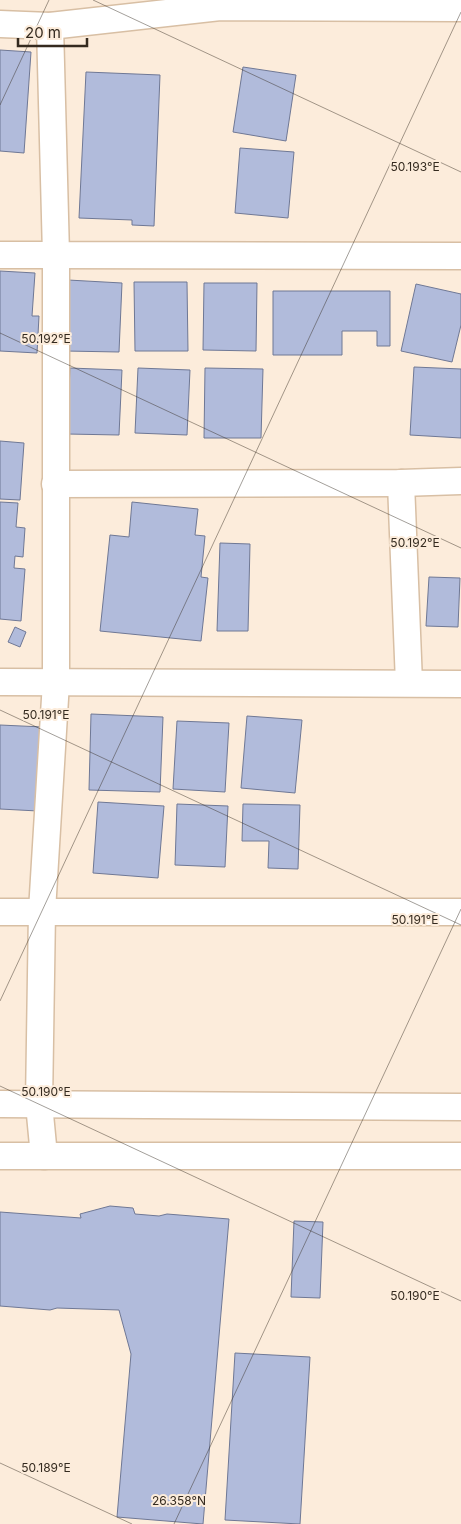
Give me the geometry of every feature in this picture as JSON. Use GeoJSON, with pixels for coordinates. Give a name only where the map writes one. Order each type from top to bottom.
{"type":"FeatureCollection","features":[{"type":"Feature","properties":{"kind":"street"},"geometry":{"type":"LineString","coordinates":[[0,24],[50,26],[220,7],[461,8]]}},
{"type":"Feature","properties":{"kind":"street"},"geometry":{"type":"LineString","coordinates":[[44,1156],[39,1104],[42,911],[56,682],[56,255],[50,26]]}},
{"type":"Feature","properties":{"kind":"street"},"geometry":{"type":"LineString","coordinates":[[0,255],[461,256]]}},
{"type":"Feature","properties":{"kind":"street"},"geometry":{"type":"LineString","coordinates":[[55,484],[401,483],[461,481]]}},
{"type":"Feature","properties":{"kind":"street"},"geometry":{"type":"LineString","coordinates":[[401,483],[409,684]]}},
{"type":"Feature","properties":{"kind":"street"},"geometry":{"type":"LineString","coordinates":[[0,682],[461,684]]}},
{"type":"Feature","properties":{"kind":"street"},"geometry":{"type":"LineString","coordinates":[[0,912],[461,912]]}},
{"type":"Feature","properties":{"kind":"street"},"geometry":{"type":"LineString","coordinates":[[0,1104],[461,1107]]}},
{"type":"Feature","properties":{"kind":"street"},"geometry":{"type":"LineString","coordinates":[[0,1156],[461,1156]]}},
{"type":"Feature","properties":{"kind":"building"},"geometry":{"type":"Polygon","coordinates":[[[0,50],[31,52],[24,153],[0,151],[0,50]]]}},
{"type":"Feature","properties":{"kind":"building"},"geometry":{"type":"Polygon","coordinates":[[[243,67],[296,75],[286,141],[233,132],[243,67]]]}},
{"type":"Feature","properties":{"kind":"building"},"geometry":{"type":"Polygon","coordinates":[[[86,72],[160,75],[154,226],[132,225],[132,220],[79,218],[86,72]]]}},
{"type":"Feature","properties":{"kind":"building"},"geometry":{"type":"Polygon","coordinates":[[[240,148],[294,152],[288,218],[235,213],[240,148]]]}},
{"type":"Feature","properties":{"kind":"building"},"geometry":{"type":"Polygon","coordinates":[[[0,271],[35,273],[32,316],[39,316],[37,353],[0,351],[0,271]]]}},
{"type":"Feature","properties":{"kind":"building"},"geometry":{"type":"Polygon","coordinates":[[[68,280],[122,283],[119,352],[65,351],[68,280]]]}},
{"type":"Feature","properties":{"kind":"building"},"geometry":{"type":"Polygon","coordinates":[[[134,282],[187,282],[188,351],[135,351],[134,282]]]}},
{"type":"Feature","properties":{"kind":"building"},"geometry":{"type":"Polygon","coordinates":[[[204,283],[257,283],[256,351],[203,350],[204,283]]]}},
{"type":"Feature","properties":{"kind":"building"},"geometry":{"type":"Polygon","coordinates":[[[416,284],[461,294],[461,325],[452,362],[401,351],[416,284]]]}},
{"type":"Feature","properties":{"kind":"building"},"geometry":{"type":"Polygon","coordinates":[[[273,291],[390,291],[390,346],[377,346],[377,331],[342,331],[342,355],[273,355],[273,291]]]}},
{"type":"Feature","properties":{"kind":"building"},"geometry":{"type":"Polygon","coordinates":[[[414,367],[461,369],[461,438],[410,435],[414,367]]]}},
{"type":"Feature","properties":{"kind":"building"},"geometry":{"type":"Polygon","coordinates":[[[70,368],[122,370],[119,435],[67,434],[70,368]]]}},
{"type":"Feature","properties":{"kind":"building"},"geometry":{"type":"Polygon","coordinates":[[[138,368],[190,370],[187,435],[135,433],[138,368]]]}},
{"type":"Feature","properties":{"kind":"building"},"geometry":{"type":"Polygon","coordinates":[[[205,368],[263,369],[261,438],[204,438],[205,368]]]}},
{"type":"Feature","properties":{"kind":"building"},"geometry":{"type":"Polygon","coordinates":[[[0,441],[24,443],[20,500],[0,499],[0,441]]]}},
{"type":"Feature","properties":{"kind":"building"},"geometry":{"type":"Polygon","coordinates":[[[0,502],[18,503],[16,527],[25,528],[23,557],[15,556],[14,568],[25,569],[21,621],[0,619],[0,502]]]}},
{"type":"Feature","properties":{"kind":"building"},"geometry":{"type":"Polygon","coordinates":[[[132,502],[198,509],[195,535],[205,536],[201,577],[208,578],[201,641],[100,631],[110,535],[129,537],[132,502]]]}},
{"type":"Feature","properties":{"kind":"building"},"geometry":{"type":"Polygon","coordinates":[[[220,543],[250,544],[248,631],[217,631],[220,543]]]}},
{"type":"Feature","properties":{"kind":"building"},"geometry":{"type":"Polygon","coordinates":[[[429,577],[460,578],[458,627],[426,626],[429,577]]]}},
{"type":"Feature","properties":{"kind":"building"},"geometry":{"type":"Polygon","coordinates":[[[15,627],[26,632],[20,647],[8,642],[15,627]]]}},
{"type":"Feature","properties":{"kind":"building"},"geometry":{"type":"Polygon","coordinates":[[[91,714],[163,717],[160,792],[89,790],[91,714]]]}},
{"type":"Feature","properties":{"kind":"building"},"geometry":{"type":"Polygon","coordinates":[[[247,716],[302,720],[295,793],[241,788],[247,716]]]}},
{"type":"Feature","properties":{"kind":"building"},"geometry":{"type":"Polygon","coordinates":[[[177,721],[229,723],[225,792],[173,789],[177,721]]]}},
{"type":"Feature","properties":{"kind":"building"},"geometry":{"type":"Polygon","coordinates":[[[0,725],[43,727],[38,811],[0,809],[0,725]]]}},
{"type":"Feature","properties":{"kind":"building"},"geometry":{"type":"Polygon","coordinates":[[[98,802],[164,806],[158,878],[93,873],[98,802]]]}},
{"type":"Feature","properties":{"kind":"building"},"geometry":{"type":"Polygon","coordinates":[[[177,804],[228,806],[225,867],[175,865],[177,804]]]}},
{"type":"Feature","properties":{"kind":"building"},"geometry":{"type":"Polygon","coordinates":[[[243,804],[300,805],[298,869],[268,868],[269,841],[242,841],[243,804]]]}},
{"type":"Feature","properties":{"kind":"building"},"geometry":{"type":"Polygon","coordinates":[[[110,1206],[133,1208],[135,1214],[159,1216],[167,1214],[229,1219],[203,1524],[117,1517],[131,1354],[119,1310],[57,1308],[50,1310],[0,1306],[0,1212],[81,1218],[80,1214],[110,1206]]]}},
{"type":"Feature","properties":{"kind":"building"},"geometry":{"type":"Polygon","coordinates":[[[294,1221],[323,1222],[320,1298],[291,1297],[294,1221]]]}},
{"type":"Feature","properties":{"kind":"building"},"geometry":{"type":"Polygon","coordinates":[[[235,1353],[310,1357],[300,1524],[225,1520],[235,1353]]]}}]}
